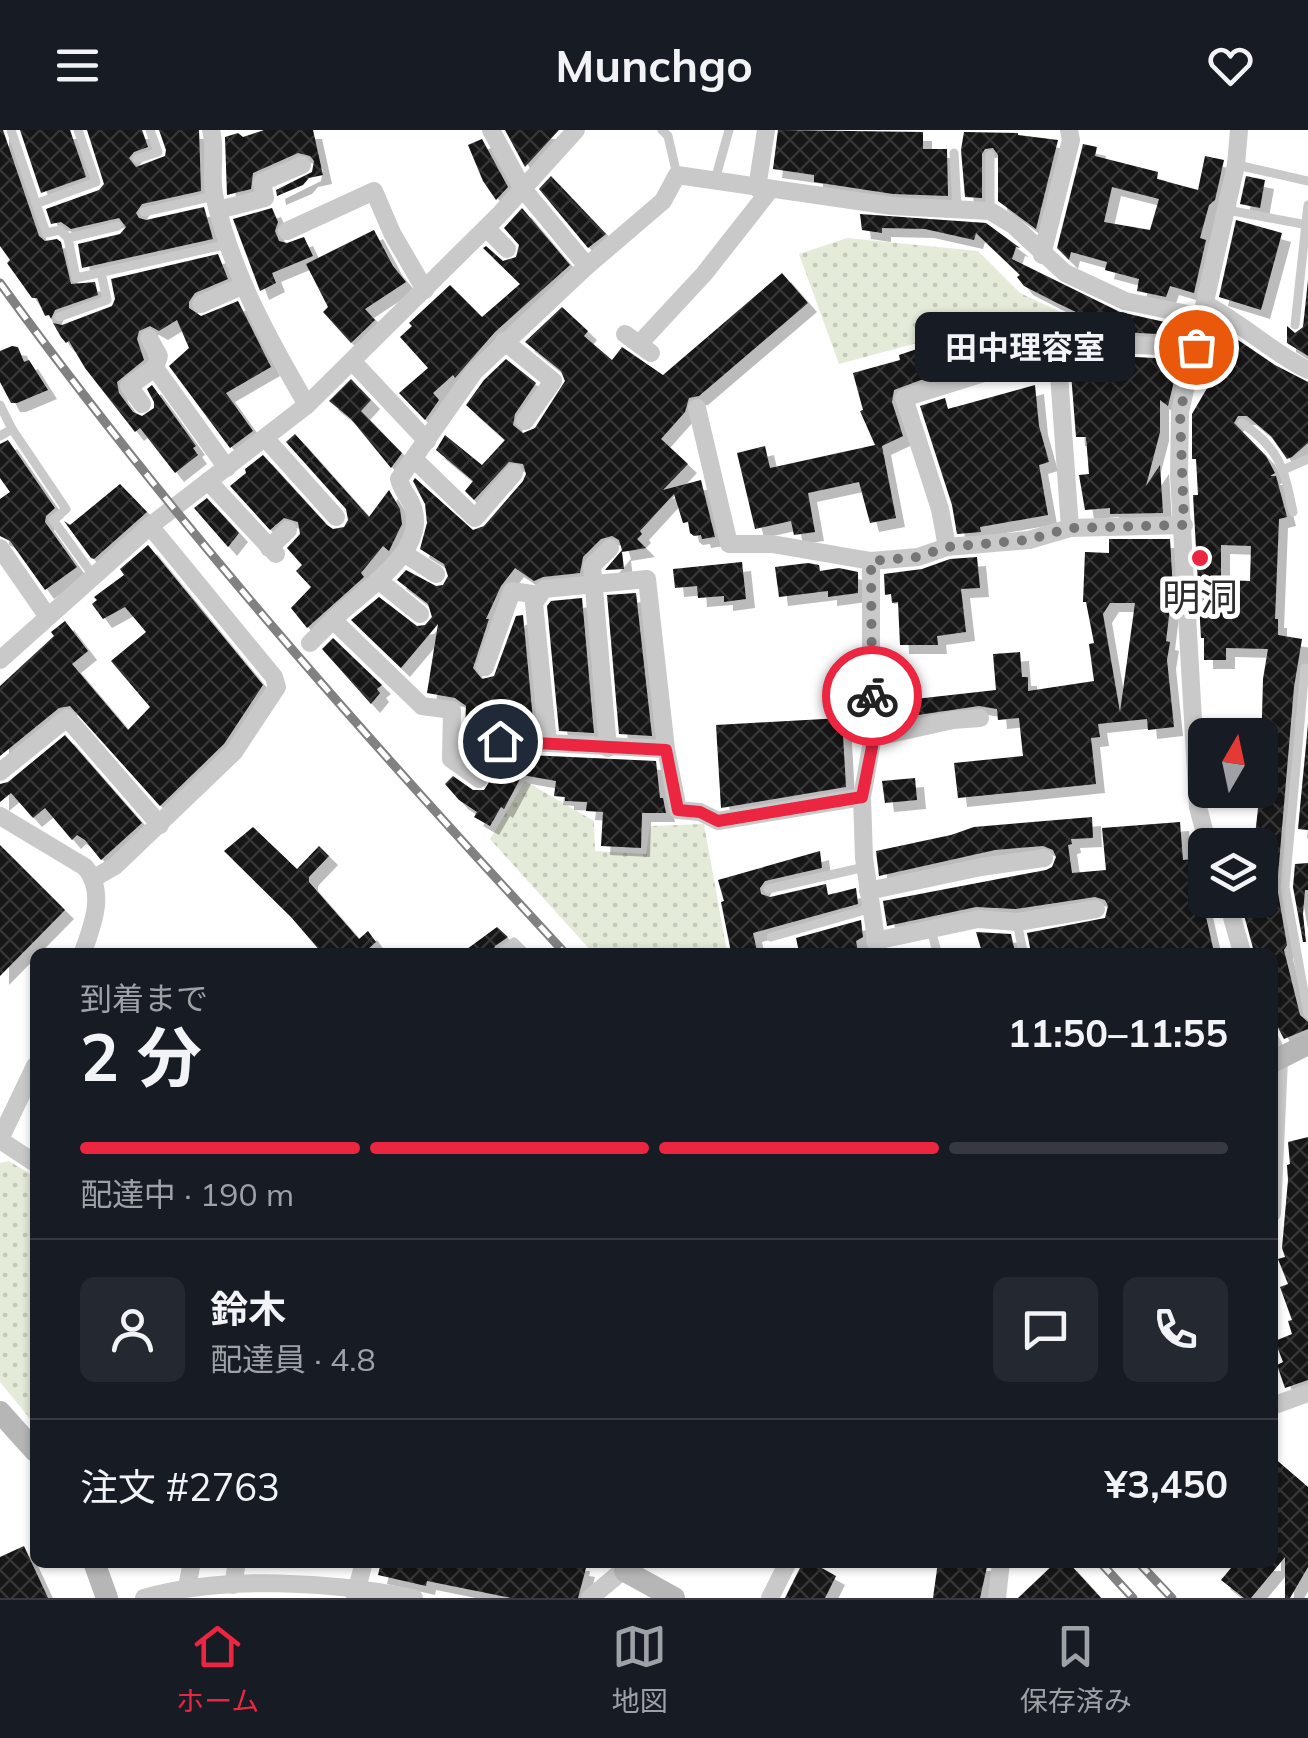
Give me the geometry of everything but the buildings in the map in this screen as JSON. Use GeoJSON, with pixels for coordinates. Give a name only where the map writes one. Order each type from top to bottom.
{"type":"FeatureCollection","features":[{"type":"Feature","properties":{"kind":"street"},"geometry":{"type":"LineString","coordinates":[[491,130],[524,189],[586,266]]}},
{"type":"Feature","properties":{"kind":"street"},"geometry":{"type":"LineString","coordinates":[[0,660],[150,526],[308,404],[486,228],[576,130]]}},
{"type":"Feature","properties":{"kind":"street"},"geometry":{"type":"LineString","coordinates":[[638,344],[704,274],[764,189],[766,130]]}},
{"type":"Feature","properties":{"kind":"street"},"geometry":{"type":"LineString","coordinates":[[1042,254],[1071,140],[1069,130]]}},
{"type":"Feature","properties":{"kind":"street"},"geometry":{"type":"LineString","coordinates":[[1204,828],[1198,807],[1180,412],[1236,165],[1239,130]]}},
{"type":"Feature","properties":{"kind":"street"},"geometry":{"type":"LineString","coordinates":[[216,131],[211,168],[216,203],[229,244],[276,352],[308,404]]}},
{"type":"Feature","properties":{"kind":"street"},"geometry":{"type":"LineString","coordinates":[[216,203],[266,198],[262,182],[302,165]]}},
{"type":"Feature","properties":{"kind":"street"},"geometry":{"type":"LineString","coordinates":[[310,643],[405,554],[413,532],[414,509],[399,479],[474,372],[586,266],[663,201],[677,175],[892,206],[990,211],[1013,225],[1065,273],[1125,301],[1204,310],[1234,319],[1288,360],[1308,370]]}},
{"type":"Feature","properties":{"kind":"street"},"geometry":{"type":"LineString","coordinates":[[287,230],[374,191],[392,233],[425,290]]}},
{"type":"Feature","properties":{"kind":"street"},"geometry":{"type":"LineString","coordinates":[[486,228],[507,250]]}},
{"type":"Feature","properties":{"kind":"street"},"geometry":{"type":"LineString","coordinates":[[201,304],[244,285]]}},
{"type":"Feature","properties":{"kind":"street"},"geometry":{"type":"LineString","coordinates":[[1085,331],[1115,344],[1157,346],[1192,356]]}},
{"type":"Feature","properties":{"kind":"street"},"geometry":{"type":"LineString","coordinates":[[149,338],[158,356],[154,368]]}},
{"type":"Feature","properties":{"kind":"street"},"geometry":{"type":"LineString","coordinates":[[504,341],[554,381],[525,421]]}},
{"type":"Feature","properties":{"kind":"street"},"geometry":{"type":"LineString","coordinates":[[353,362],[427,442]]}},
{"type":"Feature","properties":{"kind":"street"},"geometry":{"type":"LineString","coordinates":[[947,547],[940,509],[904,398],[1019,362],[1058,374],[1070,528]]}},
{"type":"Feature","properties":{"kind":"street"},"geometry":{"type":"LineString","coordinates":[[142,404],[123,379],[154,368]]}},
{"type":"Feature","properties":{"kind":"street"},"geometry":{"type":"LineString","coordinates":[[154,368],[228,468]]}},
{"type":"Feature","properties":{"kind":"street"},"geometry":{"type":"LineString","coordinates":[[697,408],[729,544],[772,544],[871,561],[918,557],[947,547],[1028,540],[1070,528],[1184,525]]}},
{"type":"Feature","properties":{"kind":"street"},"geometry":{"type":"LineString","coordinates":[[266,439],[336,517]]}},
{"type":"Feature","properties":{"kind":"street"},"geometry":{"type":"LineString","coordinates":[[415,460],[475,518],[514,473]]}},
{"type":"Feature","properties":{"kind":"street"},"geometry":{"type":"LineString","coordinates":[[208,481],[273,551],[288,530]]}},
{"type":"Feature","properties":{"kind":"street"},"geometry":{"type":"LineString","coordinates":[[94,878],[115,866],[234,752],[278,687],[274,677],[150,526]]}},
{"type":"Feature","properties":{"kind":"street"},"geometry":{"type":"LineString","coordinates":[[0,548],[48,617]]}},
{"type":"Feature","properties":{"kind":"street"},"geometry":{"type":"LineString","coordinates":[[608,748],[592,566],[610,548]]}},
{"type":"Feature","properties":{"kind":"street"},"geometry":{"type":"LineString","coordinates":[[405,554],[436,574]]}},
{"type":"Feature","properties":{"kind":"street"},"geometry":{"type":"LineString","coordinates":[[871,561],[872,738],[862,797],[865,866],[876,947],[931,927],[978,919],[1017,922],[1096,908]]}},
{"type":"Feature","properties":{"kind":"street"},"geometry":{"type":"LineString","coordinates":[[548,743],[534,603],[544,589],[646,579],[666,750],[678,810],[700,812],[718,821],[862,797]]}},
{"type":"Feature","properties":{"kind":"street"},"geometry":{"type":"LineString","coordinates":[[378,580],[420,614]]}},
{"type":"Feature","properties":{"kind":"street"},"geometry":{"type":"LineString","coordinates":[[485,667],[512,591],[539,595]]}},
{"type":"Feature","properties":{"kind":"street"},"geometry":{"type":"LineString","coordinates":[[332,620],[422,706],[452,710],[451,759],[479,778],[500,741],[666,750]]}},
{"type":"Feature","properties":{"kind":"street"},"geometry":{"type":"LineString","coordinates":[[0,772],[66,718],[160,825]]}},
{"type":"Feature","properties":{"kind":"street"},"geometry":{"type":"LineString","coordinates":[[872,738],[980,718]]}},
{"type":"Feature","properties":{"kind":"street"},"geometry":{"type":"LineString","coordinates":[[0,816],[85,867],[94,878],[98,894],[84,948]]}},
{"type":"Feature","properties":{"kind":"street"},"geometry":{"type":"LineString","coordinates":[[870,899],[980,867],[1044,858]]}},
{"type":"Feature","properties":{"kind":"street"},"geometry":{"type":"LineString","coordinates":[[1233,918],[1241,948]]}},
{"type":"Feature","properties":{"kind":"street"},"geometry":{"type":"LineString","coordinates":[[1278,1053],[1308,1044]]}},
{"type":"Feature","properties":{"kind":"street"},"geometry":{"type":"LineString","coordinates":[[30,1077],[0,1140],[30,1160]]}},
{"type":"Feature","properties":{"kind":"street"},"geometry":{"type":"LineString","coordinates":[[1278,1404],[1308,1393]]}},
{"type":"Feature","properties":{"kind":"street"},"geometry":{"type":"LineString","coordinates":[[0,1412],[30,1445]]}},
{"type":"Feature","properties":{"kind":"street"},"geometry":{"type":"LineString","coordinates":[[96,1568],[107,1598]]}},
{"type":"Feature","properties":{"kind":"street"},"geometry":{"type":"LineString","coordinates":[[187,1587],[191,1568]]}},
{"type":"Feature","properties":{"kind":"street"},"geometry":{"type":"LineString","coordinates":[[233,1586],[236,1568]]}},
{"type":"Feature","properties":{"kind":"street"},"geometry":{"type":"LineString","coordinates":[[590,1598],[628,1568]]}},
{"type":"Feature","properties":{"kind":"street"},"geometry":{"type":"LineString","coordinates":[[630,1568],[674,1598]]}},
{"type":"Feature","properties":{"kind":"street"},"geometry":{"type":"LineString","coordinates":[[770,1598],[785,1568]]}},
{"type":"Feature","properties":{"kind":"street"},"geometry":{"type":"LineString","coordinates":[[997,1598],[1000,1568]]}},
{"type":"Feature","properties":{"kind":"street"},"geometry":{"type":"LineString","coordinates":[[144,1598],[187,1587],[233,1586],[414,1598]]}},
{"type":"Feature","properties":{"kind":"lane"},"geometry":{"type":"LineString","coordinates":[[11,130],[46,233],[60,230],[68,238],[76,278],[229,244]]}},
{"type":"Feature","properties":{"kind":"lane"},"geometry":{"type":"LineString","coordinates":[[38,202],[96,182],[78,130]]}},
{"type":"Feature","properties":{"kind":"lane"},"geometry":{"type":"LineString","coordinates":[[138,159],[158,152],[150,130]]}},
{"type":"Feature","properties":{"kind":"lane"},"geometry":{"type":"LineString","coordinates":[[662,130],[668,136],[677,175]]}},
{"type":"Feature","properties":{"kind":"lane"},"geometry":{"type":"LineString","coordinates":[[715,181],[730,130]]}},
{"type":"Feature","properties":{"kind":"lane"},"geometry":{"type":"LineString","coordinates":[[954,153],[957,207]]}},
{"type":"Feature","properties":{"kind":"lane"},"geometry":{"type":"LineString","coordinates":[[990,155],[990,211]]}},
{"type":"Feature","properties":{"kind":"lane"},"geometry":{"type":"LineString","coordinates":[[1236,165],[1308,180]]}},
{"type":"Feature","properties":{"kind":"lane"},"geometry":{"type":"LineString","coordinates":[[144,212],[216,203]]}},
{"type":"Feature","properties":{"kind":"lane"},"geometry":{"type":"LineString","coordinates":[[1295,325],[1308,205]]}},
{"type":"Feature","properties":{"kind":"lane"},"geometry":{"type":"LineString","coordinates":[[1224,210],[1307,225]]}},
{"type":"Feature","properties":{"kind":"lane"},"geometry":{"type":"LineString","coordinates":[[68,238],[118,226]]}},
{"type":"Feature","properties":{"kind":"lane"},"geometry":{"type":"LineString","coordinates":[[59,317],[108,300],[101,272]]}},
{"type":"Feature","properties":{"kind":"lane"},"geometry":{"type":"LineString","coordinates":[[0,405],[66,509],[52,520],[93,575]]}},
{"type":"Feature","properties":{"kind":"lane"},"geometry":{"type":"LineString","coordinates":[[1242,423],[1267,440],[1284,469],[1292,512]]}},
{"type":"Feature","properties":{"kind":"lane"},"geometry":{"type":"LineString","coordinates":[[0,436],[12,429]]}},
{"type":"Feature","properties":{"kind":"lane"},"geometry":{"type":"LineString","coordinates":[[1284,469],[1308,460]]}},
{"type":"Feature","properties":{"kind":"lane"},"geometry":{"type":"LineString","coordinates":[[1306,668],[1285,887],[1308,1014]]}},
{"type":"Feature","properties":{"kind":"lane"},"geometry":{"type":"LineString","coordinates":[[768,890],[865,866]]}},
{"type":"Feature","properties":{"kind":"lane"},"geometry":{"type":"LineString","coordinates":[[771,937],[870,899]]}},
{"type":"Feature","properties":{"kind":"lane"},"geometry":{"type":"LineString","coordinates":[[1017,922],[1022,948]]}},
{"type":"Feature","properties":{"kind":"lane"},"geometry":{"type":"LineString","coordinates":[[931,927],[936,948]]}},
{"type":"Feature","properties":{"kind":"green space"},"geometry":{"type":"Polygon","coordinates":[[[847,238],[978,251],[1020,293],[1084,323],[1064,366],[1029,349],[1003,320],[839,364],[799,254],[847,238]]]}},
{"type":"Feature","properties":{"kind":"green space"},"geometry":{"type":"Polygon","coordinates":[[[525,781],[594,821],[595,851],[646,854],[650,826],[704,824],[726,948],[588,948],[490,839],[525,781]]]}},
{"type":"Feature","properties":{"kind":"green space"},"geometry":{"type":"Polygon","coordinates":[[[9,1161],[30,1174],[30,1419],[0,1382],[0,1163],[9,1161]]]}},
{"type":"Feature","properties":{"kind":"railway"},"geometry":{"type":"LineString","coordinates":[[0,283],[201,542],[416,790],[560,948]]}},
{"type":"Feature","properties":{"kind":"railway"},"geometry":{"type":"LineString","coordinates":[[1106,1568],[1133,1598]]}},
{"type":"Feature","properties":{"kind":"railway"},"geometry":{"type":"LineString","coordinates":[[1144,1568],[1172,1598]]}},
{"type":"Feature","properties":{"kind":"way so far"},"geometry":{"type":"LineString","coordinates":[[872,696],[871,561],[918,557],[947,547],[1028,540],[1070,528],[1184,525],[1180,412],[1196,347]]}},
{"type":"Feature","properties":{"kind":"place","name":"田中理容室"},"geometry":{"type":"Point","coordinates":[1196,347]}},
{"type":"Feature","properties":{"kind":"place","name":"明洞"},"geometry":{"type":"Point","coordinates":[1200,558]}},
{"type":"Feature","properties":{"kind":"route"},"geometry":{"type":"LineString","coordinates":[[500,741],[666,750],[678,810],[700,812],[718,821],[862,797],[872,747],[872,696]]}}]}
